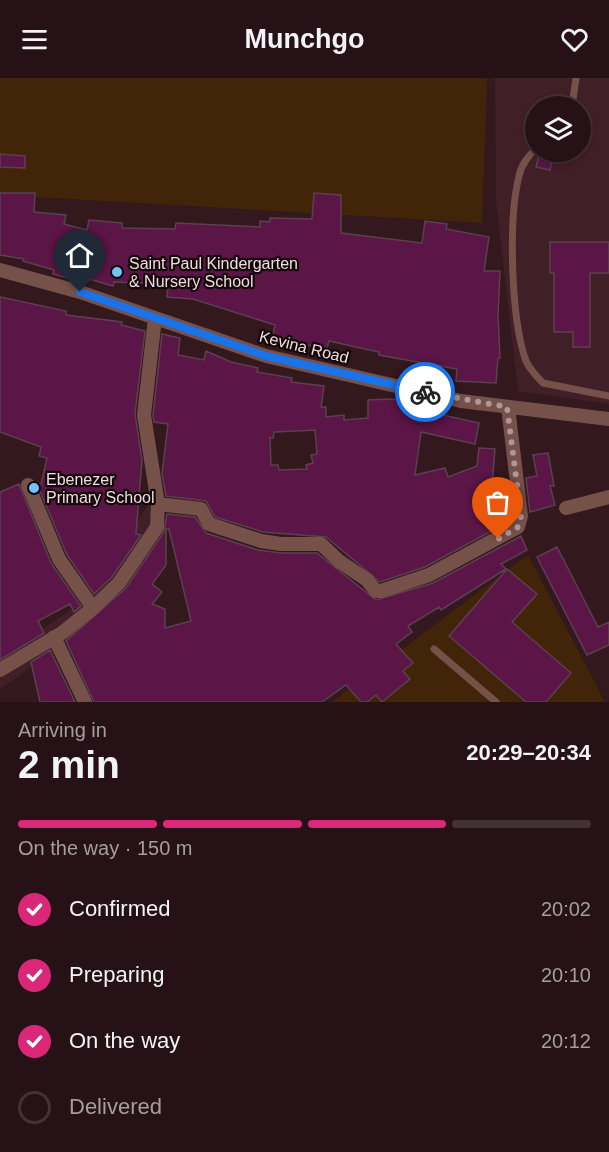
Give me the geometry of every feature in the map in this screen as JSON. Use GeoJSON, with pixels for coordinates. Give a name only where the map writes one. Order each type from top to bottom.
{"type":"FeatureCollection","features":[{"type":"Feature","properties":{"kind":"street","name":"Kevina Road"},"geometry":{"type":"LineString","coordinates":[[0,270],[80,292],[266,356],[461,401],[609,419]]}},
{"type":"Feature","properties":{"kind":"street"},"geometry":{"type":"LineString","coordinates":[[0,670],[54,637],[93,608],[119,583],[157,527],[158,504],[144,415],[155,318]]}},
{"type":"Feature","properties":{"kind":"street"},"geometry":{"type":"LineString","coordinates":[[158,504],[201,509],[209,524],[242,537],[281,544],[321,544],[339,561],[367,580],[376,591],[381,591],[429,575],[518,527],[521,516],[507,407]]}},
{"type":"Feature","properties":{"kind":"street"},"geometry":{"type":"LineString","coordinates":[[28,485],[59,559],[93,608]]}},
{"type":"Feature","properties":{"kind":"street"},"geometry":{"type":"LineString","coordinates":[[566,508],[609,497]]}},
{"type":"Feature","properties":{"kind":"street"},"geometry":{"type":"LineString","coordinates":[[54,637],[86,702]]}},
{"type":"Feature","properties":{"kind":"lane"},"geometry":{"type":"LineString","coordinates":[[573,96],[576,78]]}},
{"type":"Feature","properties":{"kind":"lane"},"geometry":{"type":"LineString","coordinates":[[525,162],[518,177],[513,227],[516,301],[524,353],[532,373],[543,383],[609,396]]}},
{"type":"Feature","properties":{"kind":"lane"},"geometry":{"type":"LineString","coordinates":[[434,649],[496,702]]}},
{"type":"Feature","properties":{"kind":"shaded area"},"geometry":{"type":"Polygon","coordinates":[[[0,78],[487,78],[482,223],[0,195],[0,78]]]}},
{"type":"Feature","properties":{"kind":"shaded area"},"geometry":{"type":"Polygon","coordinates":[[[495,78],[609,78],[609,404],[518,391],[496,201],[495,78]]]}},
{"type":"Feature","properties":{"kind":"shaded area"},"geometry":{"type":"Polygon","coordinates":[[[149,503],[167,526],[131,591],[99,619],[0,689],[0,657],[89,598],[149,503]]]}},
{"type":"Feature","properties":{"kind":"shaded area"},"geometry":{"type":"Polygon","coordinates":[[[528,555],[605,702],[332,702],[528,555]]]}},
{"type":"Feature","properties":{"kind":"building"},"geometry":{"type":"Polygon","coordinates":[[[0,154],[25,156],[25,168],[0,167],[0,154]]]}},
{"type":"Feature","properties":{"kind":"building"},"geometry":{"type":"Polygon","coordinates":[[[537,162],[551,162],[550,170],[536,167],[537,162]]]}},
{"type":"Feature","properties":{"kind":"building"},"geometry":{"type":"Polygon","coordinates":[[[0,193],[35,193],[34,212],[66,215],[64,224],[87,230],[89,220],[122,223],[122,228],[175,229],[176,223],[260,227],[260,221],[270,222],[270,218],[312,219],[314,193],[341,195],[341,233],[422,243],[425,221],[447,224],[446,229],[489,237],[484,271],[500,271],[498,315],[500,358],[498,358],[496,383],[456,381],[457,369],[379,355],[379,352],[329,341],[327,348],[306,345],[273,335],[275,325],[193,299],[167,297],[168,284],[114,282],[113,286],[72,274],[71,279],[53,274],[54,270],[23,261],[24,259],[0,255],[0,193]]]}},
{"type":"Feature","properties":{"kind":"building"},"geometry":{"type":"Polygon","coordinates":[[[550,242],[609,242],[609,273],[590,273],[590,347],[573,347],[573,332],[554,332],[554,273],[550,273],[550,242]]]}},
{"type":"Feature","properties":{"kind":"building"},"geometry":{"type":"Polygon","coordinates":[[[0,297],[66,311],[66,315],[122,322],[121,325],[145,331],[135,414],[142,460],[136,534],[141,535],[112,577],[94,594],[67,555],[37,484],[41,484],[47,458],[39,456],[41,447],[0,432],[0,297]]]}},
{"type":"Feature","properties":{"kind":"building"},"geometry":{"type":"Polygon","coordinates":[[[162,334],[180,338],[178,355],[204,360],[206,351],[231,362],[258,368],[257,372],[292,378],[291,382],[324,386],[321,407],[326,407],[326,417],[344,415],[344,420],[368,418],[368,400],[390,399],[417,402],[416,409],[479,423],[475,444],[421,432],[415,475],[445,468],[448,477],[477,466],[479,448],[495,449],[492,486],[508,481],[510,521],[425,567],[380,582],[326,537],[263,532],[215,517],[206,501],[166,496],[162,474],[168,424],[154,422],[162,334]],[[315,430],[274,432],[273,438],[270,438],[271,465],[278,465],[279,470],[307,469],[306,465],[313,463],[311,455],[317,454],[315,430]]]}},
{"type":"Feature","properties":{"kind":"building"},"geometry":{"type":"Polygon","coordinates":[[[548,453],[554,486],[550,486],[555,505],[530,512],[526,478],[537,476],[533,455],[548,453]]]}},
{"type":"Feature","properties":{"kind":"building"},"geometry":{"type":"Polygon","coordinates":[[[19,484],[51,563],[81,606],[74,612],[70,604],[38,621],[44,633],[0,660],[0,492],[19,484]]]}},
{"type":"Feature","properties":{"kind":"building"},"geometry":{"type":"Polygon","coordinates":[[[167,514],[195,517],[206,533],[258,550],[281,553],[317,553],[376,600],[433,583],[521,536],[527,550],[501,564],[506,569],[441,610],[439,607],[408,626],[412,632],[396,644],[413,663],[403,671],[410,679],[382,702],[376,695],[367,702],[361,702],[346,685],[322,702],[94,702],[66,641],[126,588],[164,532],[167,514]],[[166,529],[166,565],[152,584],[162,592],[152,604],[165,609],[165,628],[191,621],[169,529],[166,529]]]}},
{"type":"Feature","properties":{"kind":"building"},"geometry":{"type":"Polygon","coordinates":[[[557,547],[598,627],[609,622],[609,645],[587,655],[537,557],[557,547]]]}},
{"type":"Feature","properties":{"kind":"building"},"geometry":{"type":"Polygon","coordinates":[[[507,569],[537,594],[512,622],[571,673],[546,702],[526,702],[449,636],[507,569]]]}},
{"type":"Feature","properties":{"kind":"building"},"geometry":{"type":"Polygon","coordinates":[[[50,650],[75,702],[40,702],[31,662],[50,650]]]}},
{"type":"Feature","properties":{"kind":"way so far"},"geometry":{"type":"LineString","coordinates":[[425,392],[461,401],[507,407],[521,516],[520,523],[515,530],[498,539]]}},
{"type":"Feature","properties":{"kind":"place","name":"Saint Paul Kindergarten & Nursery School"},"geometry":{"type":"Point","coordinates":[117,272]}},
{"type":"Feature","properties":{"kind":"place","name":"Ebenezer Primary School"},"geometry":{"type":"Point","coordinates":[34,488]}},
{"type":"Feature","properties":{"kind":"route"},"geometry":{"type":"LineString","coordinates":[[80,292],[266,356],[425,392]]}}]}
